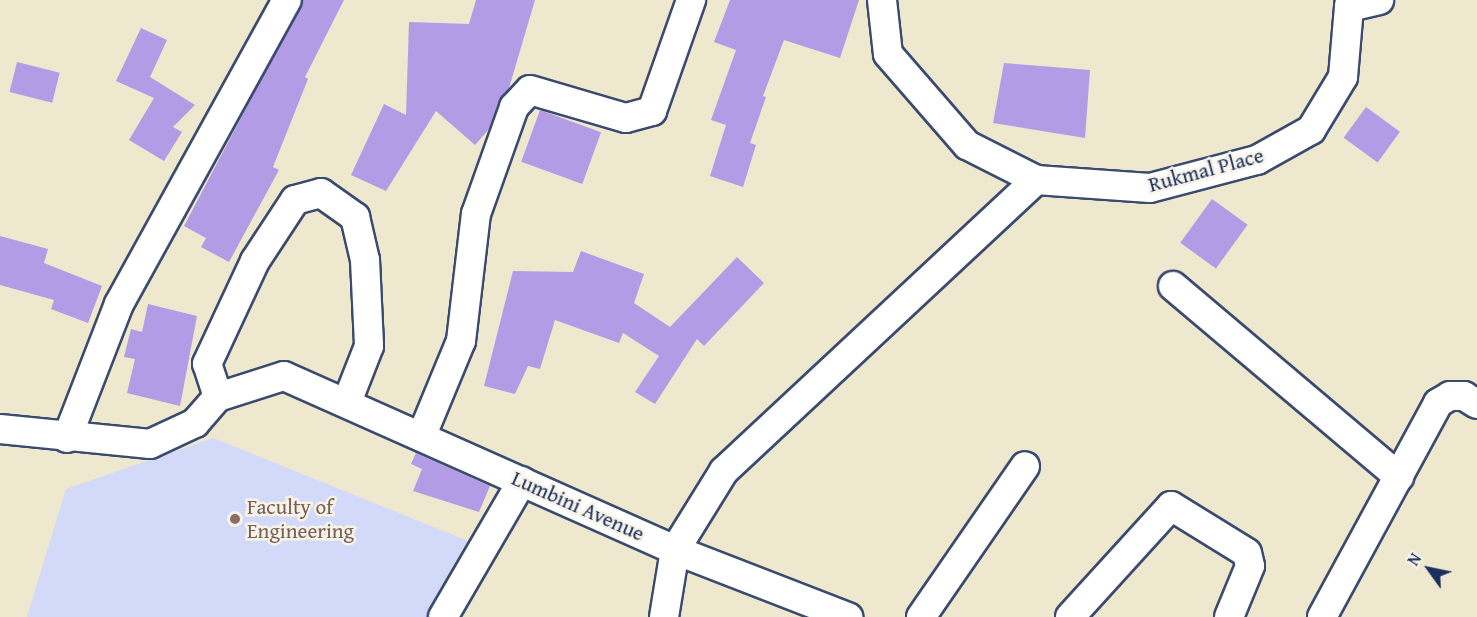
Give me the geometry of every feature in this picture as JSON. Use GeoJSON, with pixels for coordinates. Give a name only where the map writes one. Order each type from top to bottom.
{"type":"FeatureCollection","features":[{"type":"Feature","properties":{"kind":"street"},"geometry":{"type":"LineString","coordinates":[[67,438],[119,304],[287,0]]}},
{"type":"Feature","properties":{"kind":"street"},"geometry":{"type":"LineString","coordinates":[[423,435],[461,341],[476,214],[514,107],[530,90],[626,118],[652,111],[691,0]]}},
{"type":"Feature","properties":{"kind":"street","name":"Rukmal Place"},"geometry":{"type":"LineString","coordinates":[[882,0],[888,54],[968,145],[1036,180],[1150,188],[1257,160],[1311,130],[1343,77],[1349,4]]}},
{"type":"Feature","properties":{"kind":"street"},"geometry":{"type":"LineString","coordinates":[[1349,4],[1379,0]]}},
{"type":"Feature","properties":{"kind":"street"},"geometry":{"type":"LineString","coordinates":[[664,617],[675,550],[724,471],[1036,180]]}},
{"type":"Feature","properties":{"kind":"street"},"geometry":{"type":"LineString","coordinates":[[218,398],[207,364],[255,261],[295,200],[321,193],[355,217],[364,260],[369,346],[347,402]]}},
{"type":"Feature","properties":{"kind":"street"},"geometry":{"type":"LineString","coordinates":[[1173,286],[1399,477]]}},
{"type":"Feature","properties":{"kind":"street","name":"Lumbini Avenue"},"geometry":{"type":"LineString","coordinates":[[0,429],[67,438],[150,444],[195,423],[218,398],[284,376],[423,435],[675,550],[848,617]]}},
{"type":"Feature","properties":{"kind":"street"},"geometry":{"type":"LineString","coordinates":[[1322,617],[1438,403],[1450,396],[1464,396],[1477,404]]}},
{"type":"Feature","properties":{"kind":"street"},"geometry":{"type":"LineString","coordinates":[[921,617],[1025,466]]}},
{"type":"Feature","properties":{"kind":"street"},"geometry":{"type":"LineString","coordinates":[[443,617],[522,481]]}},
{"type":"Feature","properties":{"kind":"street"},"geometry":{"type":"LineString","coordinates":[[1070,617],[1171,506],[1247,553],[1250,566],[1228,617]]}},
{"type":"Feature","properties":{"kind":"shaded area","name":"Faculty of Engineering"},"geometry":{"type":"Polygon","coordinates":[[[213,438],[488,549],[450,617],[27,617],[66,489],[213,438]]]}},
{"type":"Feature","properties":{"kind":"building"},"geometry":{"type":"Polygon","coordinates":[[[303,0],[344,0],[305,77],[308,79],[273,167],[279,170],[229,262],[201,247],[206,238],[184,226],[303,0]]]}},
{"type":"Feature","properties":{"kind":"building"},"geometry":{"type":"Polygon","coordinates":[[[476,0],[535,0],[509,88],[499,101],[489,129],[475,145],[436,111],[386,191],[351,175],[384,104],[406,115],[409,22],[469,24],[476,0]]]}},
{"type":"Feature","properties":{"kind":"building"},"geometry":{"type":"Polygon","coordinates":[[[730,0],[859,0],[840,58],[784,40],[763,96],[766,97],[750,143],[756,145],[743,187],[710,176],[726,125],[711,120],[736,50],[714,42],[730,0]]]}},
{"type":"Feature","properties":{"kind":"building"},"geometry":{"type":"Polygon","coordinates":[[[141,28],[167,40],[150,77],[195,105],[173,127],[182,132],[164,161],[129,140],[154,98],[116,81],[141,28]]]}},
{"type":"Feature","properties":{"kind":"building"},"geometry":{"type":"Polygon","coordinates":[[[17,62],[60,73],[52,103],[10,92],[17,62]]]}},
{"type":"Feature","properties":{"kind":"building"},"geometry":{"type":"Polygon","coordinates":[[[1004,63],[1090,70],[1085,138],[993,123],[1004,63]]]}},
{"type":"Feature","properties":{"kind":"building"},"geometry":{"type":"Polygon","coordinates":[[[1366,107],[1400,132],[1378,162],[1344,138],[1366,107]]]}},
{"type":"Feature","properties":{"kind":"building"},"geometry":{"type":"Polygon","coordinates":[[[540,110],[601,132],[582,184],[521,162],[540,110]]]}},
{"type":"Feature","properties":{"kind":"building"},"geometry":{"type":"Polygon","coordinates":[[[1212,199],[1248,225],[1216,269],[1180,243],[1212,199]]]}},
{"type":"Feature","properties":{"kind":"building"},"geometry":{"type":"Polygon","coordinates":[[[0,236],[48,249],[44,263],[102,286],[88,323],[51,309],[54,300],[0,285],[0,236]]]}},
{"type":"Feature","properties":{"kind":"building"},"geometry":{"type":"Polygon","coordinates":[[[581,251],[644,274],[634,303],[670,327],[737,257],[764,283],[704,346],[697,339],[655,404],[635,392],[659,356],[623,333],[619,343],[555,320],[540,369],[528,366],[515,394],[484,386],[513,271],[573,272],[581,251]]]}},
{"type":"Feature","properties":{"kind":"building"},"geometry":{"type":"Polygon","coordinates":[[[148,304],[197,316],[180,406],[127,393],[135,359],[124,357],[131,329],[142,332],[148,304]]]}},
{"type":"Feature","properties":{"kind":"building"},"geometry":{"type":"Polygon","coordinates":[[[416,453],[490,486],[479,512],[413,491],[422,469],[411,464],[416,453]]]}},
{"type":"Feature","properties":{"kind":"place","name":"Faculty of Engineering"},"geometry":{"type":"Point","coordinates":[235,519]}}]}
